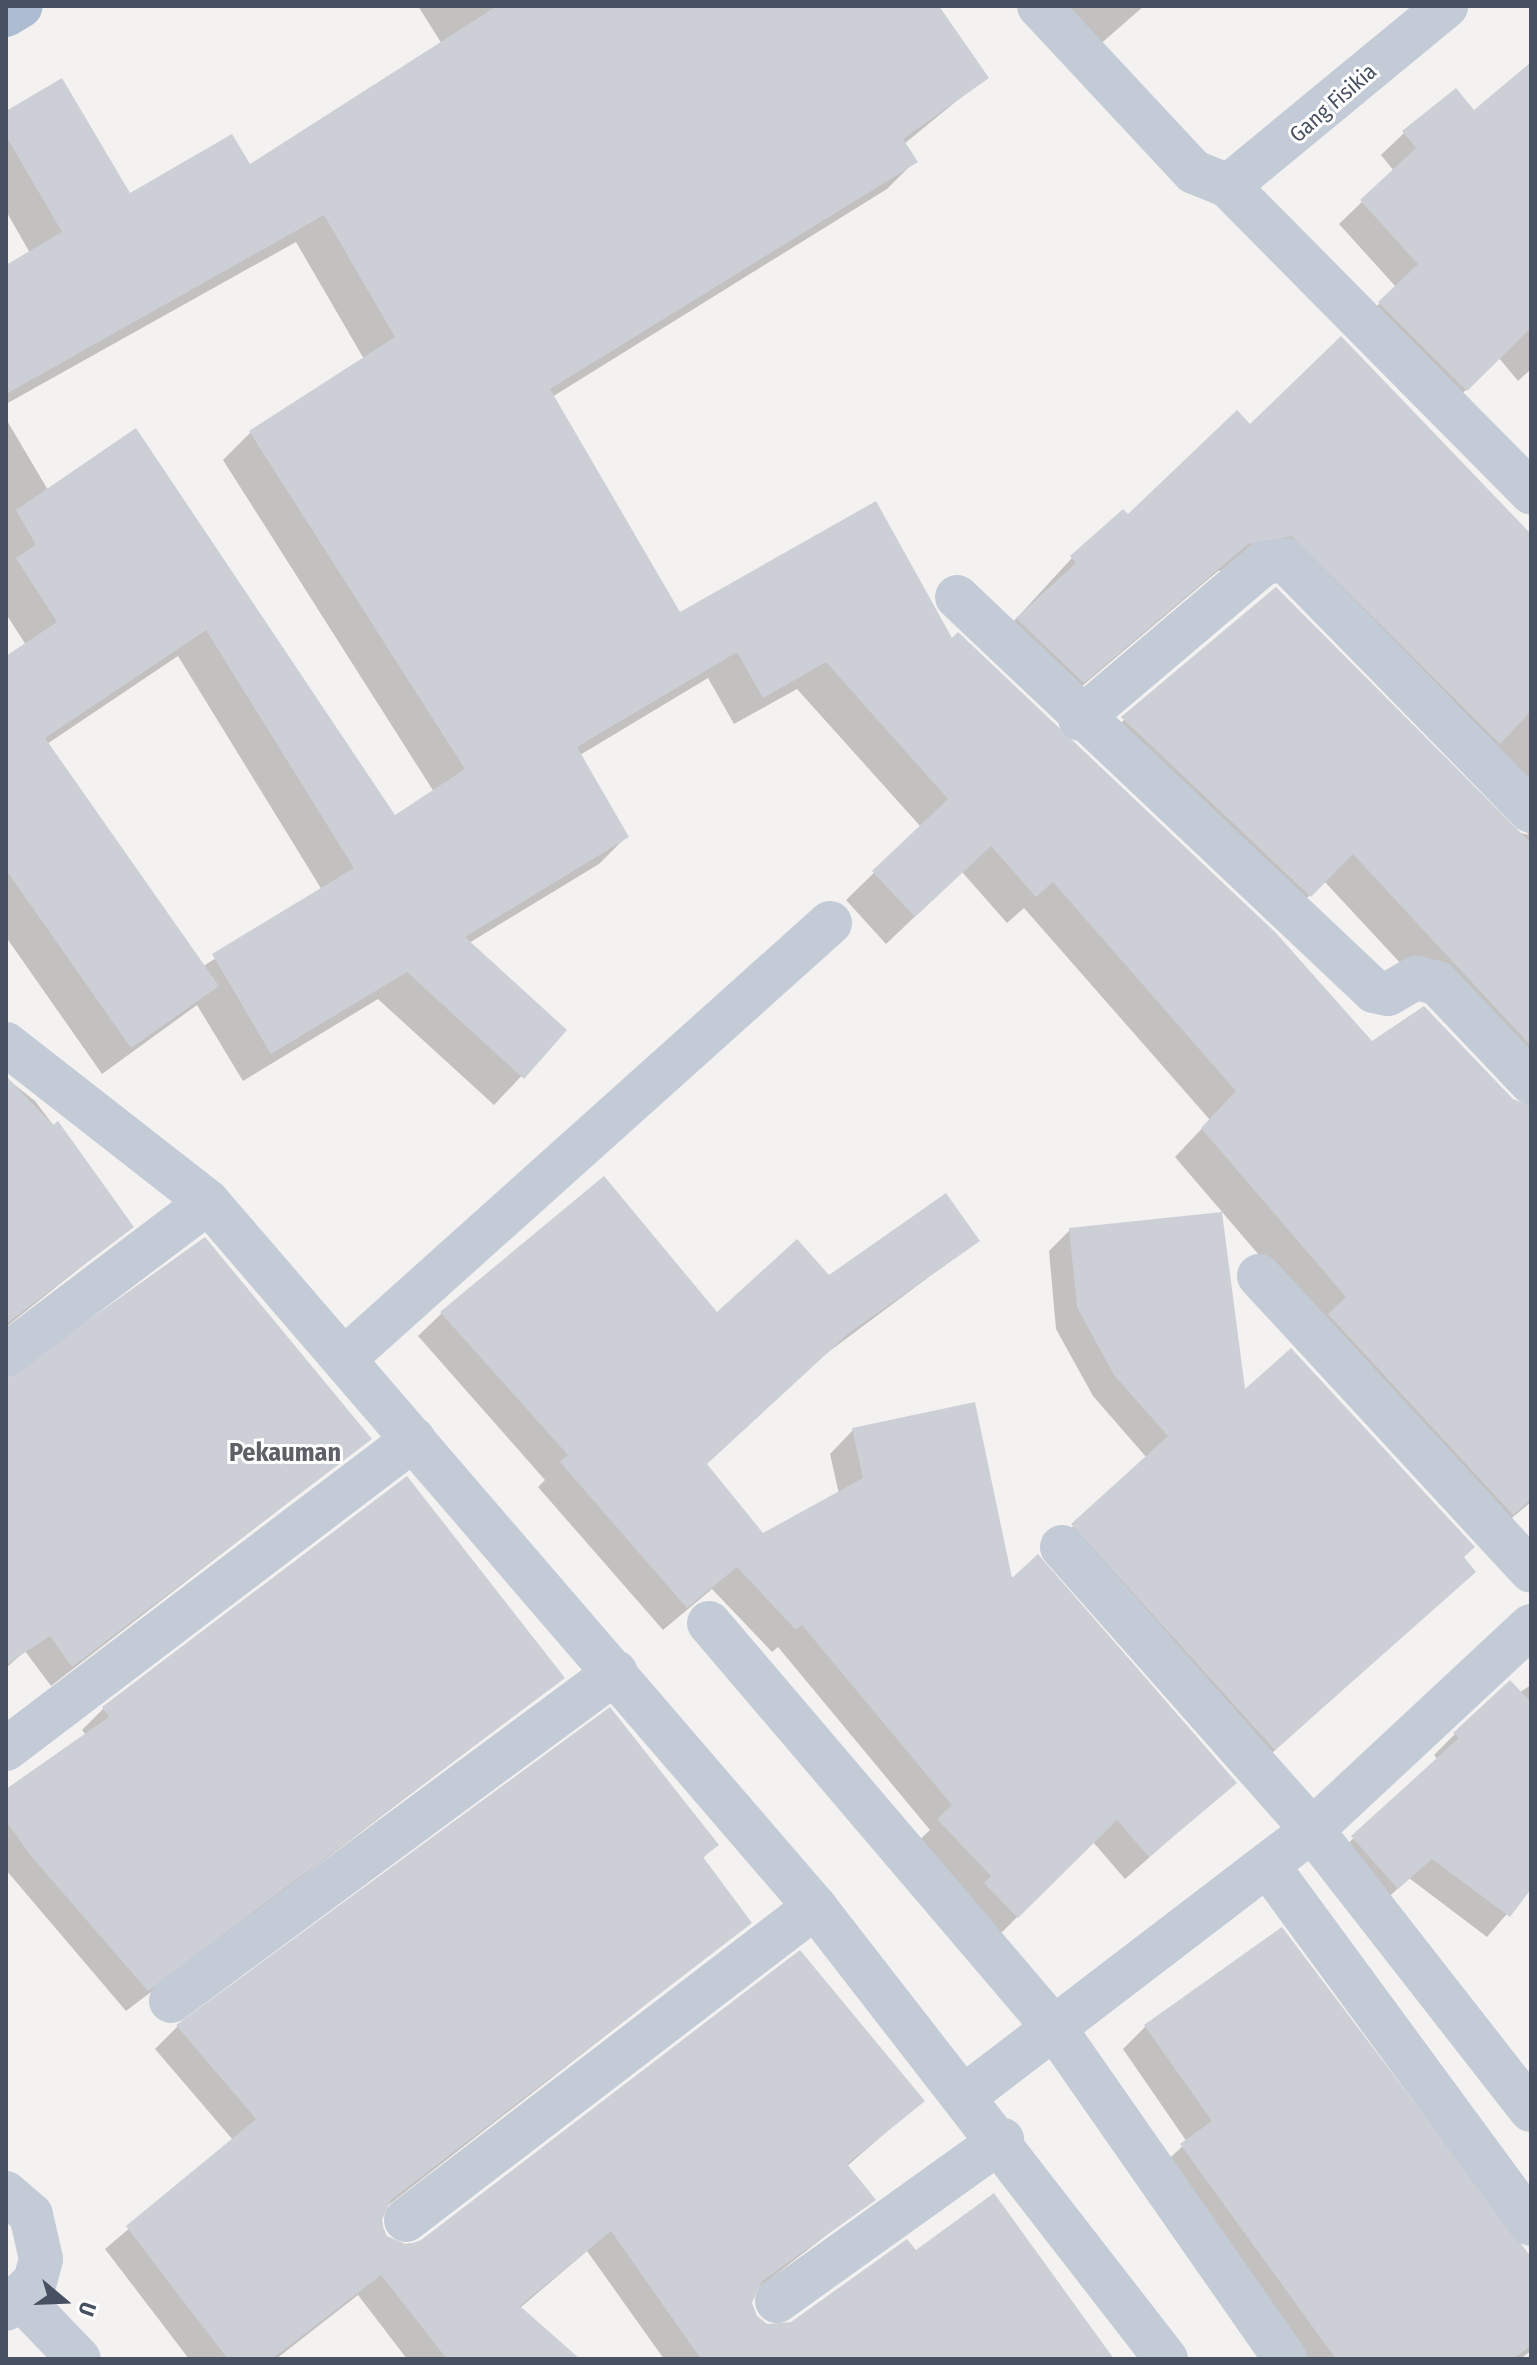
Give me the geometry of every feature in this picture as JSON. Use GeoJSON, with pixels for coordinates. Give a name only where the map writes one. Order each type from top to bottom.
{"type":"FeatureCollection","features":[{"type":"Feature","properties":{"kind":"main road"},"geometry":{"type":"LineString","coordinates":[[6,15],[21,6]]}},
{"type":"Feature","properties":{"kind":"street"},"geometry":{"type":"LineString","coordinates":[[1039,6],[1531,492]]}},
{"type":"Feature","properties":{"kind":"street","name":"Gang Fisikia"},"geometry":{"type":"LineString","coordinates":[[1221,186],[1446,6]]}},
{"type":"Feature","properties":{"kind":"street"},"geometry":{"type":"LineString","coordinates":[[1080,719],[1264,563],[1285,560],[1531,811]]}},
{"type":"Feature","properties":{"kind":"street"},"geometry":{"type":"LineString","coordinates":[[957,597],[1080,719],[1374,991],[1388,994],[1416,978],[1437,983],[1531,1082]]}},
{"type":"Feature","properties":{"kind":"street"},"geometry":{"type":"LineString","coordinates":[[344,1359],[830,923]]}},
{"type":"Feature","properties":{"kind":"street"},"geometry":{"type":"LineString","coordinates":[[6,1044],[208,1202],[616,1672],[815,1907],[1002,2140],[1166,2359]]}},
{"type":"Feature","properties":{"kind":"street"},"geometry":{"type":"LineString","coordinates":[[6,1355],[208,1202]]}},
{"type":"Feature","properties":{"kind":"street"},"geometry":{"type":"LineString","coordinates":[[1259,1276],[1531,1571]]}},
{"type":"Feature","properties":{"kind":"street"},"geometry":{"type":"LineString","coordinates":[[6,1749],[414,1439]]}},
{"type":"Feature","properties":{"kind":"street"},"geometry":{"type":"LineString","coordinates":[[1062,1547],[1312,1830],[1531,2110]]}},
{"type":"Feature","properties":{"kind":"street"},"geometry":{"type":"LineString","coordinates":[[709,1623],[1055,2029],[1285,2359]]}},
{"type":"Feature","properties":{"kind":"street"},"geometry":{"type":"LineString","coordinates":[[966,2095],[1312,1830],[1531,1626]]}},
{"type":"Feature","properties":{"kind":"street"},"geometry":{"type":"LineString","coordinates":[[171,2001],[616,1672]]}},
{"type":"Feature","properties":{"kind":"street"},"geometry":{"type":"LineString","coordinates":[[1268,1866],[1531,2224]]}},
{"type":"Feature","properties":{"kind":"street"},"geometry":{"type":"LineString","coordinates":[[406,2220],[815,1907]]}},
{"type":"Feature","properties":{"kind":"street"},"geometry":{"type":"LineString","coordinates":[[777,2301],[1002,2140]]}},
{"type":"Feature","properties":{"kind":"street"},"geometry":{"type":"LineString","coordinates":[[6,2193],[31,2215],[40,2235],[38,2270],[14,2304],[79,2359]]}},
{"type":"Feature","properties":{"kind":"building"},"geometry":{"type":"Polygon","coordinates":[[[497,6],[939,6],[989,78],[903,139],[918,162],[550,389],[680,612],[876,501],[952,638],[958,632],[1276,933],[1372,1041],[1424,1006],[1513,1099],[1531,1106],[1531,1499],[1513,1515],[1328,1314],[1346,1297],[1201,1128],[1236,1091],[1053,882],[1036,897],[991,846],[915,917],[872,871],[948,799],[826,662],[763,698],[737,652],[577,747],[629,837],[465,937],[567,1030],[524,1079],[407,972],[271,1054],[212,954],[354,868],[206,630],[45,738],[219,986],[131,1048],[6,870],[6,656],[57,622],[16,558],[36,545],[16,510],[136,428],[395,815],[465,769],[249,431],[395,337],[324,215],[6,394],[6,265],[62,232],[6,136],[6,111],[62,78],[130,193],[232,134],[250,164],[497,6]]]}},
{"type":"Feature","properties":{"kind":"building"},"geometry":{"type":"Polygon","coordinates":[[[1531,62],[1531,328],[1467,391],[1378,302],[1418,264],[1360,200],[1416,148],[1402,131],[1456,88],[1474,110],[1531,62]]]}},
{"type":"Feature","properties":{"kind":"building"},"geometry":{"type":"Polygon","coordinates":[[[1341,336],[1531,534],[1531,711],[1500,744],[1292,536],[1248,544],[1084,683],[1016,618],[1076,563],[1070,556],[1123,509],[1128,514],[1237,410],[1250,424],[1341,336]]]}},
{"type":"Feature","properties":{"kind":"building"},"geometry":{"type":"Polygon","coordinates":[[[1276,587],[1531,843],[1531,1046],[1353,854],[1311,897],[1121,717],[1276,587]]]}},
{"type":"Feature","properties":{"kind":"building"},"geometry":{"type":"Polygon","coordinates":[[[6,1076],[53,1125],[58,1121],[134,1227],[6,1324],[6,1076]]]}},
{"type":"Feature","properties":{"kind":"building"},"geometry":{"type":"Polygon","coordinates":[[[604,1176],[717,1312],[797,1239],[829,1275],[946,1193],[980,1241],[849,1333],[707,1464],[763,1533],[863,1478],[852,1428],[975,1402],[1012,1578],[1038,1554],[1237,1783],[1149,1857],[1117,1820],[1018,1918],[984,1883],[991,1876],[937,1819],[952,1805],[802,1625],[796,1630],[737,1567],[687,1608],[560,1462],[568,1455],[440,1312],[604,1176]]]}},
{"type":"Feature","properties":{"kind":"building"},"geometry":{"type":"Polygon","coordinates":[[[1222,1212],[1245,1389],[1291,1348],[1475,1547],[1464,1557],[1476,1572],[1275,1750],[1071,1524],[1168,1436],[1114,1375],[1077,1307],[1069,1228],[1222,1212]]]}},
{"type":"Feature","properties":{"kind":"building"},"geometry":{"type":"Polygon","coordinates":[[[205,1237],[372,1439],[72,1667],[50,1636],[6,1665],[6,1379],[205,1237]]]}},
{"type":"Feature","properties":{"kind":"building"},"geometry":{"type":"Polygon","coordinates":[[[407,1476],[565,1678],[148,1991],[31,1856],[6,1821],[6,1789],[109,1717],[102,1707],[407,1476]]]}},
{"type":"Feature","properties":{"kind":"building"},"geometry":{"type":"Polygon","coordinates":[[[1510,1680],[1531,1702],[1531,1889],[1510,1917],[1432,1859],[1398,1889],[1351,1836],[1459,1738],[1453,1733],[1510,1680]]]}},
{"type":"Feature","properties":{"kind":"building"},"geometry":{"type":"Polygon","coordinates":[[[610,1707],[719,1845],[703,1857],[752,1923],[391,2200],[381,2222],[387,2236],[408,2245],[421,2240],[800,1950],[925,2101],[847,2164],[876,2200],[762,2281],[752,2303],[757,2316],[767,2324],[791,2322],[907,2239],[916,2250],[994,2193],[1114,2359],[701,2359],[611,2231],[520,2306],[580,2359],[447,2359],[381,2275],[272,2359],[228,2359],[190,2310],[126,2226],[256,2119],[176,2025],[610,1707]]]}},
{"type":"Feature","properties":{"kind":"building"},"geometry":{"type":"Polygon","coordinates":[[[1282,1927],[1531,2257],[1531,2346],[1512,2359],[1336,2359],[1180,2144],[1212,2121],[1144,2025],[1282,1927]]]}},
{"type":"Feature","properties":{"kind":"district","name":"Pekauman"},"geometry":{"type":"Point","coordinates":[285,1453]}}]}
